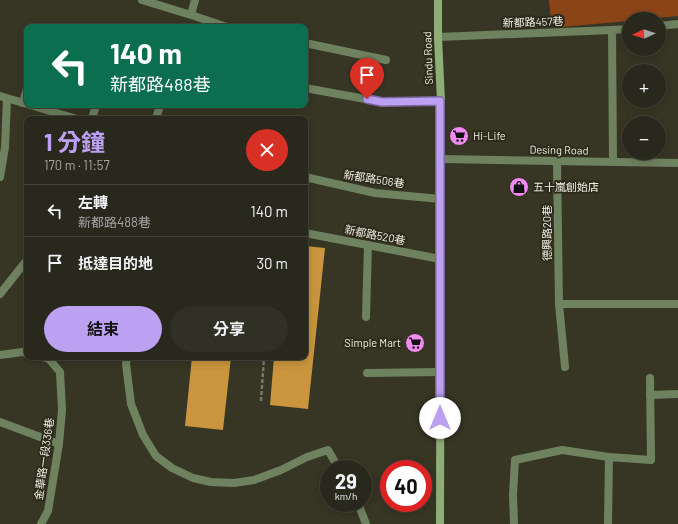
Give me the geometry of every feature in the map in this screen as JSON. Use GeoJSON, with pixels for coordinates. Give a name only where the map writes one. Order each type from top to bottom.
{"type":"FeatureCollection","features":[{"type":"Feature","properties":{"kind":"street"},"geometry":{"type":"LineString","coordinates":[[142,0],[219,24]]}},
{"type":"Feature","properties":{"kind":"street"},"geometry":{"type":"LineString","coordinates":[[191,15],[195,0]]}},
{"type":"Feature","properties":{"kind":"street","name":"Sindu Road"},"geometry":{"type":"LineString","coordinates":[[438,0],[440,101],[440,524]]}},
{"type":"Feature","properties":{"kind":"street"},"geometry":{"type":"LineString","coordinates":[[666,25],[678,24]]}},
{"type":"Feature","properties":{"kind":"street","name":"新都路457巷"},"geometry":{"type":"LineString","coordinates":[[438,37],[622,29]]}},
{"type":"Feature","properties":{"kind":"street"},"geometry":{"type":"LineString","coordinates":[[612,30],[613,162]]}},
{"type":"Feature","properties":{"kind":"street"},"geometry":{"type":"LineString","coordinates":[[308,44],[386,60]]}},
{"type":"Feature","properties":{"kind":"street"},"geometry":{"type":"LineString","coordinates":[[308,89],[382,102],[440,101]]}},
{"type":"Feature","properties":{"kind":"street"},"geometry":{"type":"LineString","coordinates":[[0,177],[4,148],[3,98],[24,103]]}},
{"type":"Feature","properties":{"kind":"street"},"geometry":{"type":"LineString","coordinates":[[40,108],[67,116]]}},
{"type":"Feature","properties":{"kind":"street","name":"Desing Road"},"geometry":{"type":"LineString","coordinates":[[440,159],[678,163]]}},
{"type":"Feature","properties":{"kind":"street","name":"德興路20巷"},"geometry":{"type":"LineString","coordinates":[[557,161],[558,304],[565,367]]}},
{"type":"Feature","properties":{"kind":"street","name":"新都路506巷"},"geometry":{"type":"LineString","coordinates":[[308,178],[375,193],[440,199]]}},
{"type":"Feature","properties":{"kind":"street","name":"新都路520巷"},"geometry":{"type":"LineString","coordinates":[[308,234],[440,258]]}},
{"type":"Feature","properties":{"kind":"street"},"geometry":{"type":"LineString","coordinates":[[366,317],[368,245]]}},
{"type":"Feature","properties":{"kind":"street"},"geometry":{"type":"LineString","coordinates":[[0,294],[24,264]]}},
{"type":"Feature","properties":{"kind":"street"},"geometry":{"type":"LineString","coordinates":[[558,304],[678,304]]}},
{"type":"Feature","properties":{"kind":"street"},"geometry":{"type":"LineString","coordinates":[[0,355],[24,352]]}},
{"type":"Feature","properties":{"kind":"street","name":"金華路一段336巷"},"geometry":{"type":"LineString","coordinates":[[41,524],[48,511],[59,444],[62,410],[60,372],[50,360]]}},
{"type":"Feature","properties":{"kind":"street"},"geometry":{"type":"LineString","coordinates":[[127,360],[131,404],[143,435],[156,456],[172,468],[193,478],[211,482],[234,483],[254,480],[281,470],[307,457],[328,450],[334,460]]}},
{"type":"Feature","properties":{"kind":"street"},"geometry":{"type":"LineString","coordinates":[[367,373],[441,372]]}},
{"type":"Feature","properties":{"kind":"street"},"geometry":{"type":"LineString","coordinates":[[514,524],[513,495],[516,460],[562,450],[609,457],[651,460],[650,378]]}},
{"type":"Feature","properties":{"kind":"street"},"geometry":{"type":"LineString","coordinates":[[650,395],[678,394]]}},
{"type":"Feature","properties":{"kind":"street"},"geometry":{"type":"LineString","coordinates":[[0,422],[59,444]]}},
{"type":"Feature","properties":{"kind":"street"},"geometry":{"type":"LineString","coordinates":[[608,524],[609,457]]}},
{"type":"Feature","properties":{"kind":"street"},"geometry":{"type":"LineString","coordinates":[[361,512],[366,524]]}},
{"type":"Feature","properties":{"kind":"path"},"geometry":{"type":"LineString","coordinates":[[261,401],[264,360]]}},
{"type":"Feature","properties":{"kind":"shaded area"},"geometry":{"type":"Polygon","coordinates":[[[549,0],[678,0],[678,16],[666,17],[666,12],[622,12],[622,22],[561,27],[551,20],[549,0]]]}},
{"type":"Feature","properties":{"kind":"building"},"geometry":{"type":"Polygon","coordinates":[[[308,246],[325,248],[308,409],[270,405],[274,360],[308,360],[308,246]]]}},
{"type":"Feature","properties":{"kind":"building"},"geometry":{"type":"Polygon","coordinates":[[[192,360],[231,360],[223,430],[185,426],[192,360]]]}},
{"type":"Feature","properties":{"kind":"place","name":"Hi-Life"},"geometry":{"type":"Point","coordinates":[459,136]}},
{"type":"Feature","properties":{"kind":"place","name":"五十嵐創始店"},"geometry":{"type":"Point","coordinates":[519,187]}},
{"type":"Feature","properties":{"kind":"place","name":"Simple Mart"},"geometry":{"type":"Point","coordinates":[415,343]}},
{"type":"Feature","properties":{"kind":"route"},"geometry":{"type":"LineString","coordinates":[[367,99],[382,102],[440,101],[440,418]]}}]}
